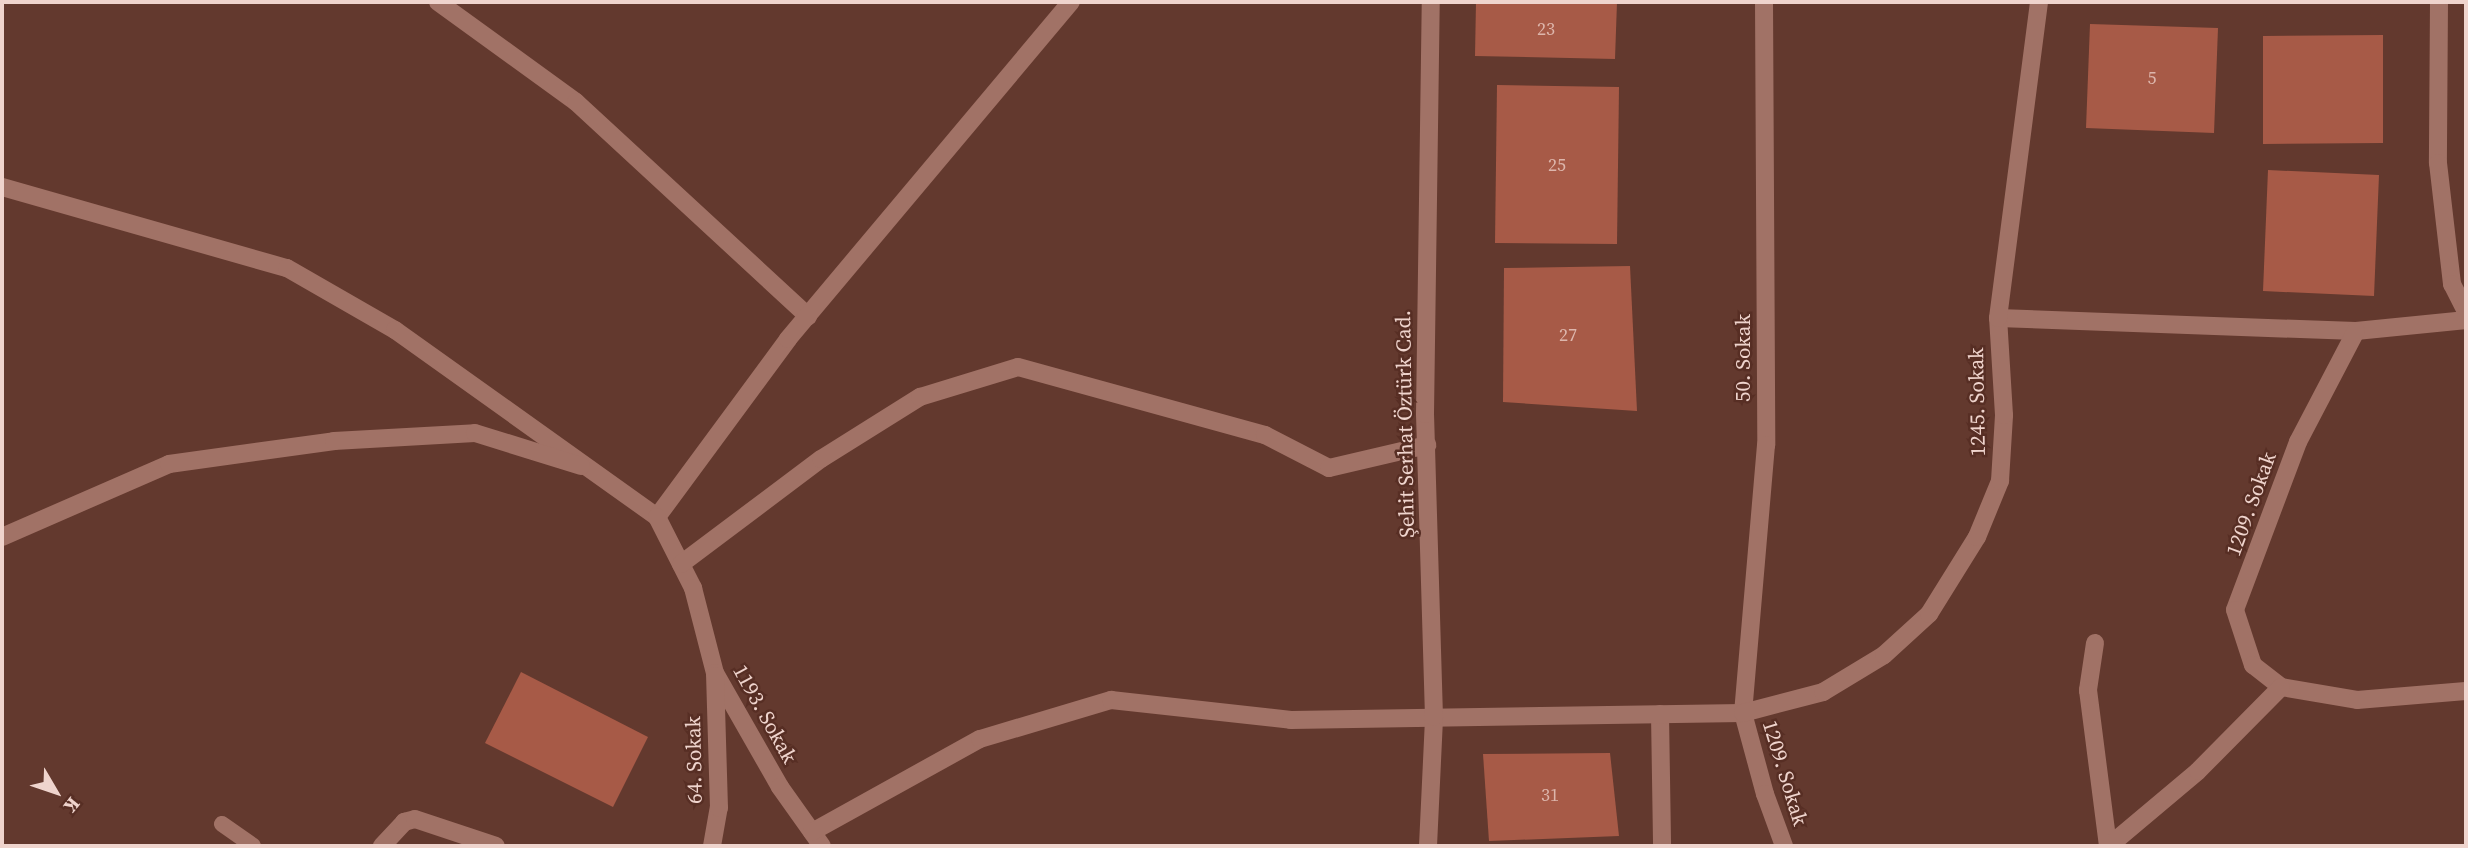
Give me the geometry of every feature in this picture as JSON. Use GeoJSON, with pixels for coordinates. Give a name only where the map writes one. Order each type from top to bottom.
{"type":"FeatureCollection","features":[{"type":"Feature","properties":{"kind":"street"},"geometry":{"type":"LineString","coordinates":[[438,2],[576,102],[808,316]]}},
{"type":"Feature","properties":{"kind":"street"},"geometry":{"type":"LineString","coordinates":[[2,187],[287,268],[395,330],[598,472],[657,517],[808,316],[1071,2]]}},
{"type":"Feature","properties":{"kind":"street","name":"Şehit Serhat Öztürk Cad."},"geometry":{"type":"LineString","coordinates":[[1428,846],[1434,717],[1427,445],[1431,2]]}},
{"type":"Feature","properties":{"kind":"street","name":"50. Sokak"},"geometry":{"type":"LineString","coordinates":[[1743,713],[1766,445],[1764,2]]}},
{"type":"Feature","properties":{"kind":"street","name":"1245. Sokak"},"geometry":{"type":"LineString","coordinates":[[817,839],[980,739],[1111,700],[1291,720],[1743,713],[1823,692],[1884,655],[1929,614],[1977,537],[2000,481],[2004,415],[1998,318],[2039,2]]}},
{"type":"Feature","properties":{"kind":"street"},"geometry":{"type":"LineString","coordinates":[[2439,2],[2438,163],[2452,284],[2466,312]]}},
{"type":"Feature","properties":{"kind":"street"},"geometry":{"type":"LineString","coordinates":[[1998,318],[2356,331],[2466,320]]}},
{"type":"Feature","properties":{"kind":"street","name":"1209. Sokak"},"geometry":{"type":"LineString","coordinates":[[2356,331],[2298,442],[2235,610],[2253,665],[2281,687],[2357,700],[2466,691]]}},
{"type":"Feature","properties":{"kind":"street"},"geometry":{"type":"LineString","coordinates":[[681,564],[821,459],[920,397],[1018,367],[1265,435],[1329,468],[1427,445]]}},
{"type":"Feature","properties":{"kind":"street"},"geometry":{"type":"LineString","coordinates":[[2,537],[169,464],[334,441],[475,433],[598,472]]}},
{"type":"Feature","properties":{"kind":"street","name":"1193. Sokak"},"geometry":{"type":"LineString","coordinates":[[657,517],[693,588],[715,673],[780,787],[817,839]]}},
{"type":"Feature","properties":{"kind":"street"},"geometry":{"type":"LineString","coordinates":[[2095,643],[2088,690],[2109,846]]}},
{"type":"Feature","properties":{"kind":"street","name":"64. Sokak"},"geometry":{"type":"LineString","coordinates":[[712,846],[719,808],[715,673]]}},
{"type":"Feature","properties":{"kind":"street"},"geometry":{"type":"LineString","coordinates":[[2109,846],[2197,771],[2281,687]]}},
{"type":"Feature","properties":{"kind":"street","name":"1209. Sokak"},"geometry":{"type":"LineString","coordinates":[[1743,713],[1765,794],[1784,846]]}},
{"type":"Feature","properties":{"kind":"street"},"geometry":{"type":"LineString","coordinates":[[1660,714],[1662,846]]}},
{"type":"Feature","properties":{"kind":"street"},"geometry":{"type":"LineString","coordinates":[[382,846],[404,821],[415,819],[496,846]]}},
{"type":"Feature","properties":{"kind":"lane"},"geometry":{"type":"LineString","coordinates":[[222,824],[253,846]]}},
{"type":"Feature","properties":{"kind":"building"},"geometry":{"type":"Polygon","coordinates":[[[1476,2],[1617,2],[1615,59],[1475,56],[1476,2]]]}},
{"type":"Feature","properties":{"kind":"building"},"geometry":{"type":"Polygon","coordinates":[[[2090,24],[2218,28],[2214,133],[2086,128],[2090,24]]]}},
{"type":"Feature","properties":{"kind":"building"},"geometry":{"type":"Polygon","coordinates":[[[2383,35],[2383,143],[2263,144],[2263,36],[2383,35]]]}},
{"type":"Feature","properties":{"kind":"building"},"geometry":{"type":"Polygon","coordinates":[[[1497,85],[1619,87],[1617,244],[1495,243],[1497,85]]]}},
{"type":"Feature","properties":{"kind":"building"},"geometry":{"type":"Polygon","coordinates":[[[2268,170],[2379,175],[2374,296],[2263,291],[2268,170]]]}},
{"type":"Feature","properties":{"kind":"building"},"geometry":{"type":"Polygon","coordinates":[[[1630,266],[1637,411],[1503,402],[1504,268],[1630,266]]]}},
{"type":"Feature","properties":{"kind":"building"},"geometry":{"type":"Polygon","coordinates":[[[521,672],[648,737],[613,807],[485,743],[521,672]]]}},
{"type":"Feature","properties":{"kind":"building"},"geometry":{"type":"Polygon","coordinates":[[[1610,753],[1619,836],[1489,841],[1483,754],[1610,753]]]}}]}
